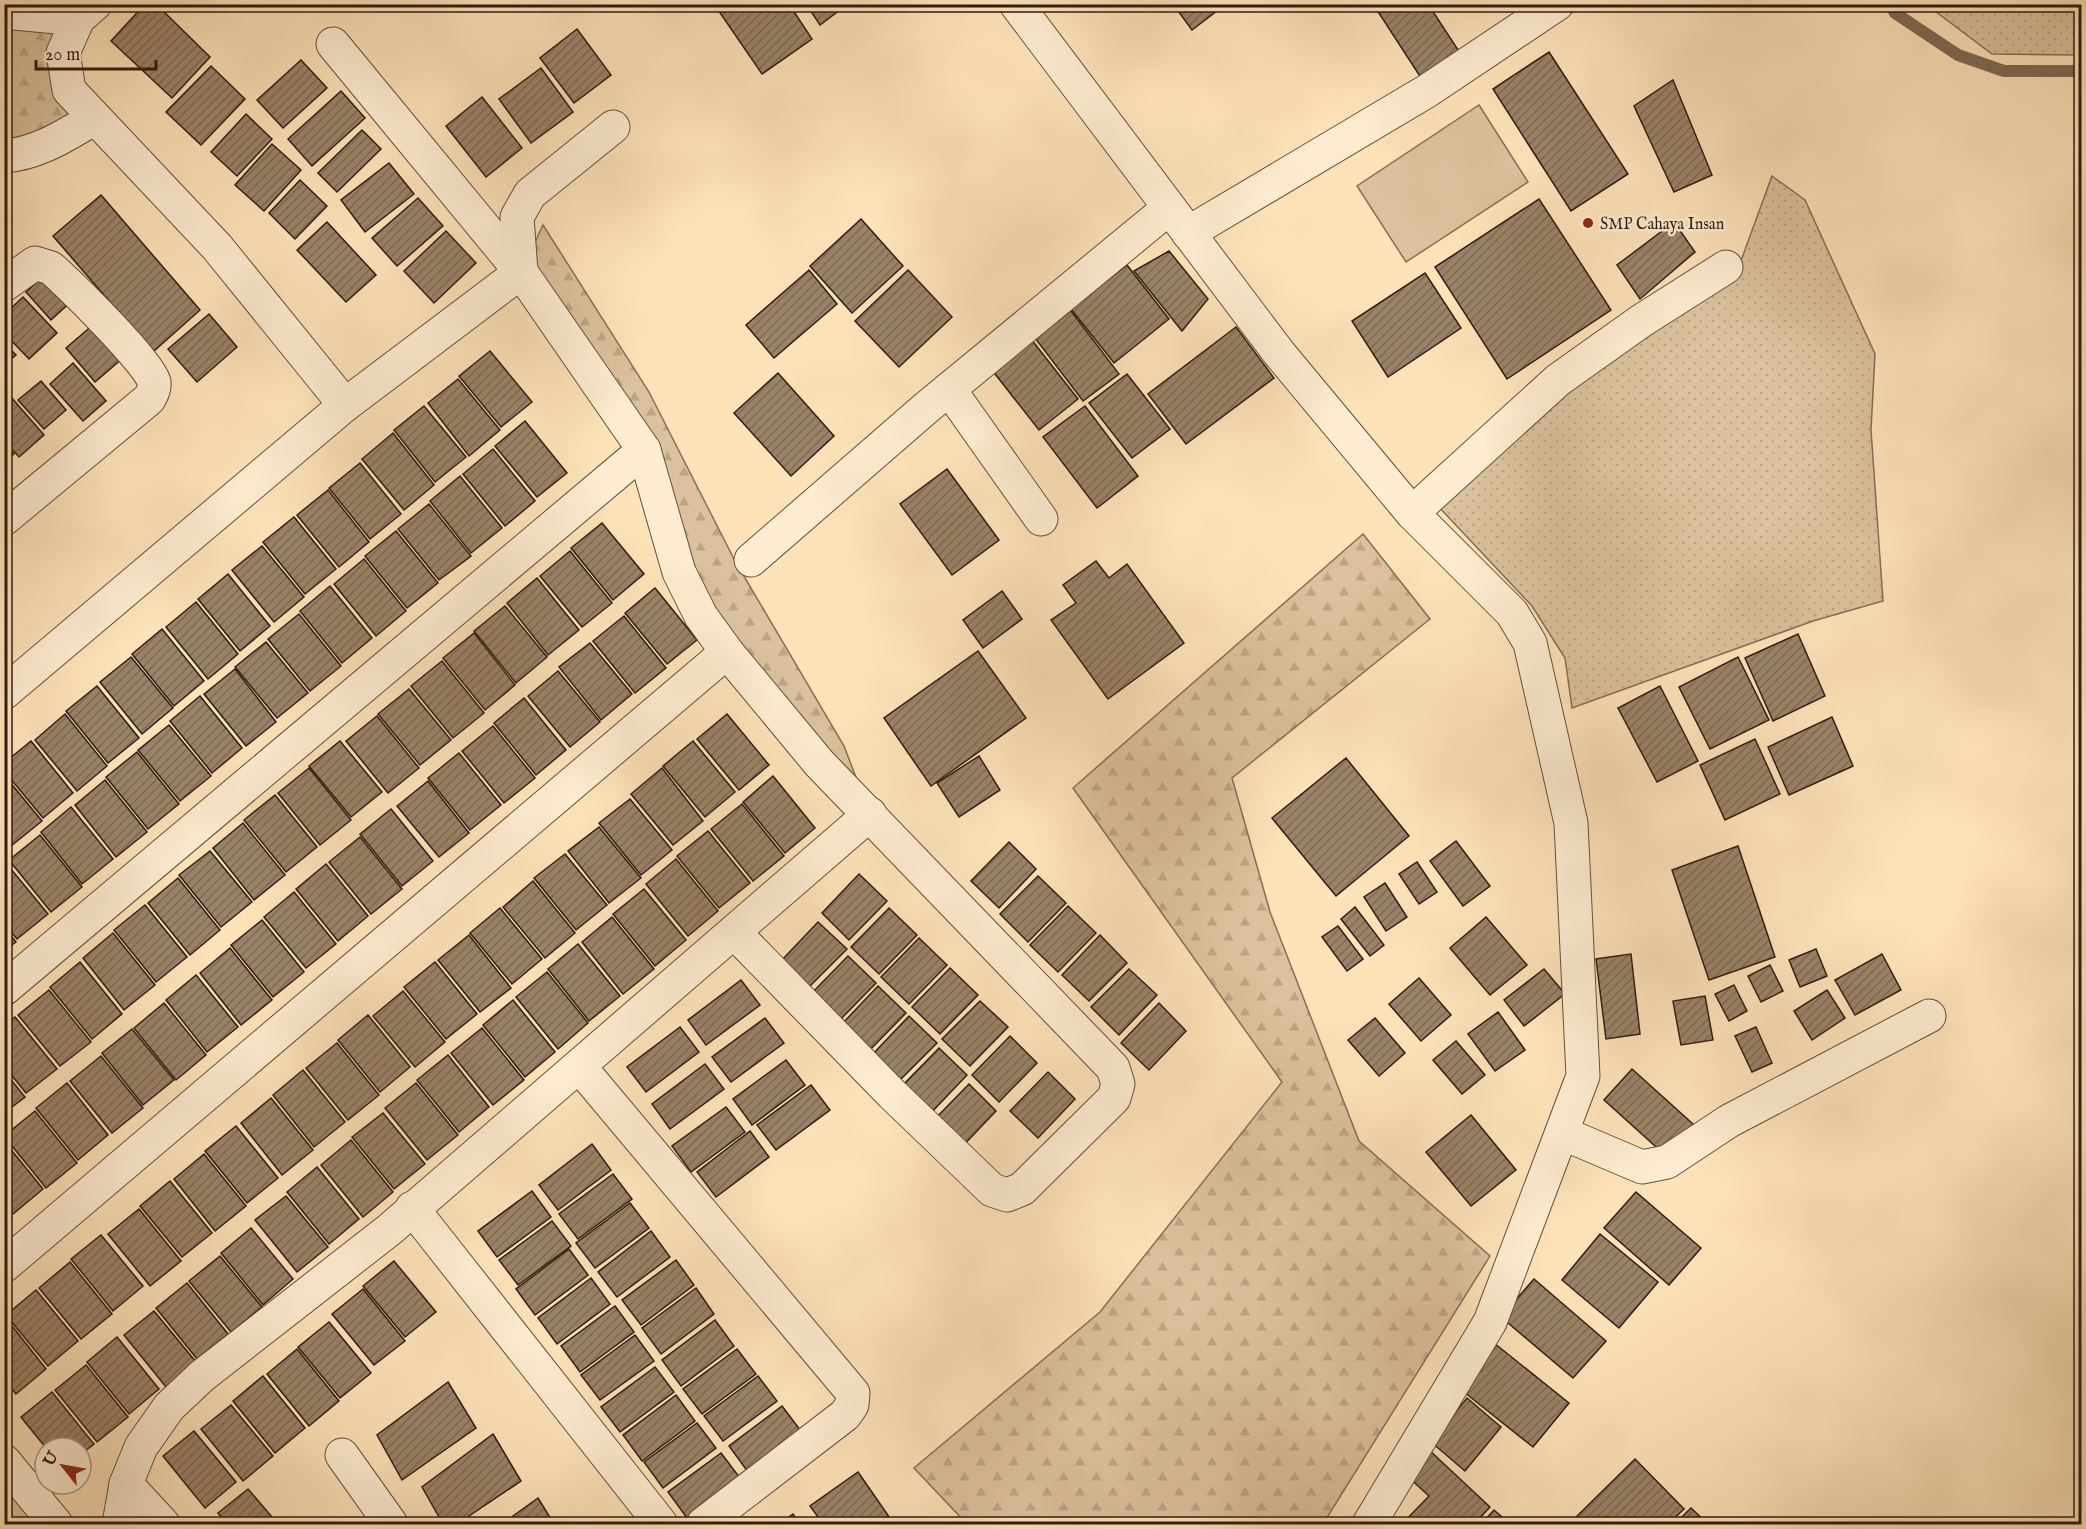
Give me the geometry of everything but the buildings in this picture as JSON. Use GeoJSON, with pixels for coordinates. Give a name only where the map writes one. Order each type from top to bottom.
{"type":"FeatureCollection","features":[{"type":"Feature","properties":{"kind":"street"},"geometry":{"type":"LineString","coordinates":[[1016,4],[1278,353],[1412,513],[1512,613],[1530,643],[1571,823],[1583,1076],[1490,1322],[1369,1524]]}},
{"type":"Feature","properties":{"kind":"street"},"geometry":{"type":"LineString","coordinates":[[751,560],[950,389],[1178,220],[1427,91],[1557,4]]}},
{"type":"Feature","properties":{"kind":"street"},"geometry":{"type":"LineString","coordinates":[[4,12],[86,12],[63,53],[69,90],[93,119],[217,247],[345,405]]}},
{"type":"Feature","properties":{"kind":"street"},"geometry":{"type":"LineString","coordinates":[[333,44],[521,272],[644,450],[679,572],[701,616],[727,652],[819,763],[1113,1068],[1118,1084],[1114,1098],[1022,1189],[1006,1195],[992,1190],[892,1094],[734,932]]}},
{"type":"Feature","properties":{"kind":"street"},"geometry":{"type":"LineString","coordinates":[[4,156],[15,155],[53,143],[93,119]]}},
{"type":"Feature","properties":{"kind":"street"},"geometry":{"type":"LineString","coordinates":[[521,272],[518,217],[530,194],[613,127]]}},
{"type":"Feature","properties":{"kind":"street"},"geometry":{"type":"LineString","coordinates":[[4,285],[20,259],[51,268],[121,338],[154,382],[153,392],[149,399],[4,519]]}},
{"type":"Feature","properties":{"kind":"street"},"geometry":{"type":"LineString","coordinates":[[1412,513],[1558,380],[1641,321],[1726,267]]}},
{"type":"Feature","properties":{"kind":"street"},"geometry":{"type":"LineString","coordinates":[[4,693],[345,405],[521,272]]}},
{"type":"Feature","properties":{"kind":"street"},"geometry":{"type":"LineString","coordinates":[[950,389],[1041,519]]}},
{"type":"Feature","properties":{"kind":"street"},"geometry":{"type":"LineString","coordinates":[[4,989],[644,450]]}},
{"type":"Feature","properties":{"kind":"street"},"geometry":{"type":"LineString","coordinates":[[4,1266],[727,652]]}},
{"type":"Feature","properties":{"kind":"street"},"geometry":{"type":"LineString","coordinates":[[119,1524],[126,1484],[141,1447],[170,1407],[202,1376],[389,1230],[870,814]]}},
{"type":"Feature","properties":{"kind":"street"},"geometry":{"type":"LineString","coordinates":[[1562,1133],[1642,1167],[1667,1162],[1729,1121],[1929,1016]]}},
{"type":"Feature","properties":{"kind":"street"},"geometry":{"type":"LineString","coordinates":[[579,1066],[853,1393],[852,1405],[845,1415],[703,1524]]}},
{"type":"Feature","properties":{"kind":"street"},"geometry":{"type":"LineString","coordinates":[[412,1208],[661,1524]]}},
{"type":"Feature","properties":{"kind":"street"},"geometry":{"type":"LineString","coordinates":[[342,1455],[391,1524]]}},
{"type":"Feature","properties":{"kind":"street"},"geometry":{"type":"LineString","coordinates":[[4,1461],[56,1524]]}},
{"type":"Feature","properties":{"kind":"street"},"geometry":{"type":"LineString","coordinates":[[126,1484],[163,1524]]}},
{"type":"Feature","properties":{"kind":"green space"},"geometry":{"type":"Polygon","coordinates":[[[1927,5],[2081,5],[2081,55],[1992,54],[1927,5]]]}},
{"type":"Feature","properties":{"kind":"green space"},"geometry":{"type":"Polygon","coordinates":[[[4,12],[78,19],[63,53],[93,119],[4,156],[4,12]]]}},
{"type":"Feature","properties":{"kind":"green space"},"geometry":{"type":"Polygon","coordinates":[[[1479,105],[1528,182],[1406,262],[1357,186],[1479,105]]]}},
{"type":"Feature","properties":{"kind":"green space"},"geometry":{"type":"Polygon","coordinates":[[[1772,176],[1805,200],[1875,354],[1871,430],[1883,601],[1813,621],[1572,708],[1565,658],[1532,606],[1437,505],[1600,354],[1742,258],[1772,176]]]}},
{"type":"Feature","properties":{"kind":"green space"},"geometry":{"type":"Polygon","coordinates":[[[543,225],[649,392],[735,561],[844,746],[870,814],[763,696],[659,505],[521,272],[543,225]]]}},
{"type":"Feature","properties":{"kind":"green space"},"geometry":{"type":"Polygon","coordinates":[[[1363,534],[1430,619],[1232,778],[1270,912],[1359,1141],[1490,1256],[1323,1524],[967,1524],[914,1468],[1100,1312],[1282,1082],[1073,788],[1363,534]]]}},
{"type":"Feature","properties":{"kind":"green space"},"geometry":{"type":"Polygon","coordinates":[[[4,1461],[56,1524],[5,1524],[4,1461]]]}},
{"type":"Feature","properties":{"kind":"waterway"},"geometry":{"type":"LineString","coordinates":[[1890,4],[1895,13],[1958,55],[2004,71],[2077,71],[2082,69]]}},
{"type":"Feature","properties":{"kind":"place","name":"SMP Cahaya Insan"},"geometry":{"type":"Point","coordinates":[1588,223]}}]}
